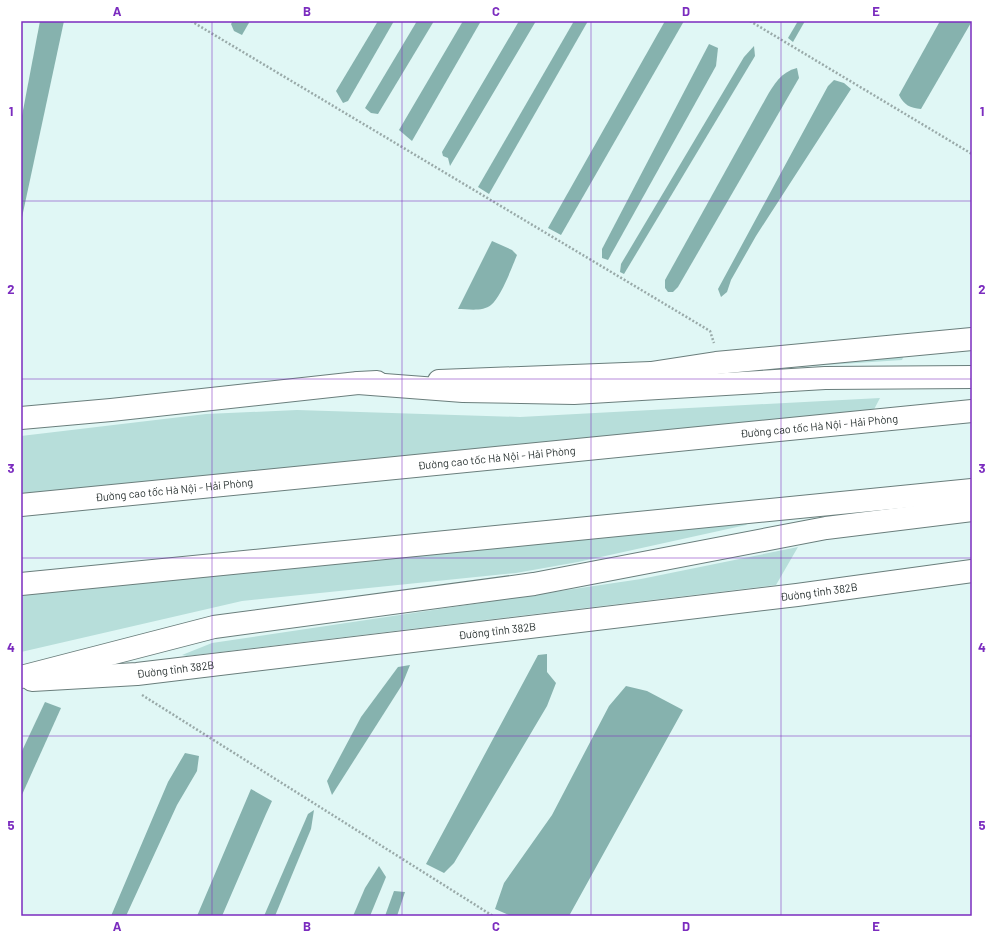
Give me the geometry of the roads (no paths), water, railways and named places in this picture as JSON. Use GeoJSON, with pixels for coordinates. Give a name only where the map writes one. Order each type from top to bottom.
{"type":"FeatureCollection","features":[{"type":"Feature","properties":{"kind":"main road"},"geometry":{"type":"LineString","coordinates":[[21,418],[111,410],[358,382],[541,378],[651,373],[716,363],[972,339]]}},
{"type":"Feature","properties":{"kind":"main road"},"geometry":{"type":"LineString","coordinates":[[358,382],[463,391],[574,393],[825,378],[972,377]]}},
{"type":"Feature","properties":{"kind":"main road","name":"Đường cao tốc Hà Nội - Hải Phòng"},"geometry":{"type":"LineString","coordinates":[[21,505],[972,411]]}},
{"type":"Feature","properties":{"kind":"main road"},"geometry":{"type":"LineString","coordinates":[[21,584],[972,490]]}},
{"type":"Feature","properties":{"kind":"main road"},"geometry":{"type":"LineString","coordinates":[[21,677],[214,627],[534,584],[826,528],[972,510]]}},
{"type":"Feature","properties":{"kind":"main road","name":"Đường tỉnh 382B"},"geometry":{"type":"LineString","coordinates":[[21,680],[138,674],[797,595],[972,571]]}}]}
